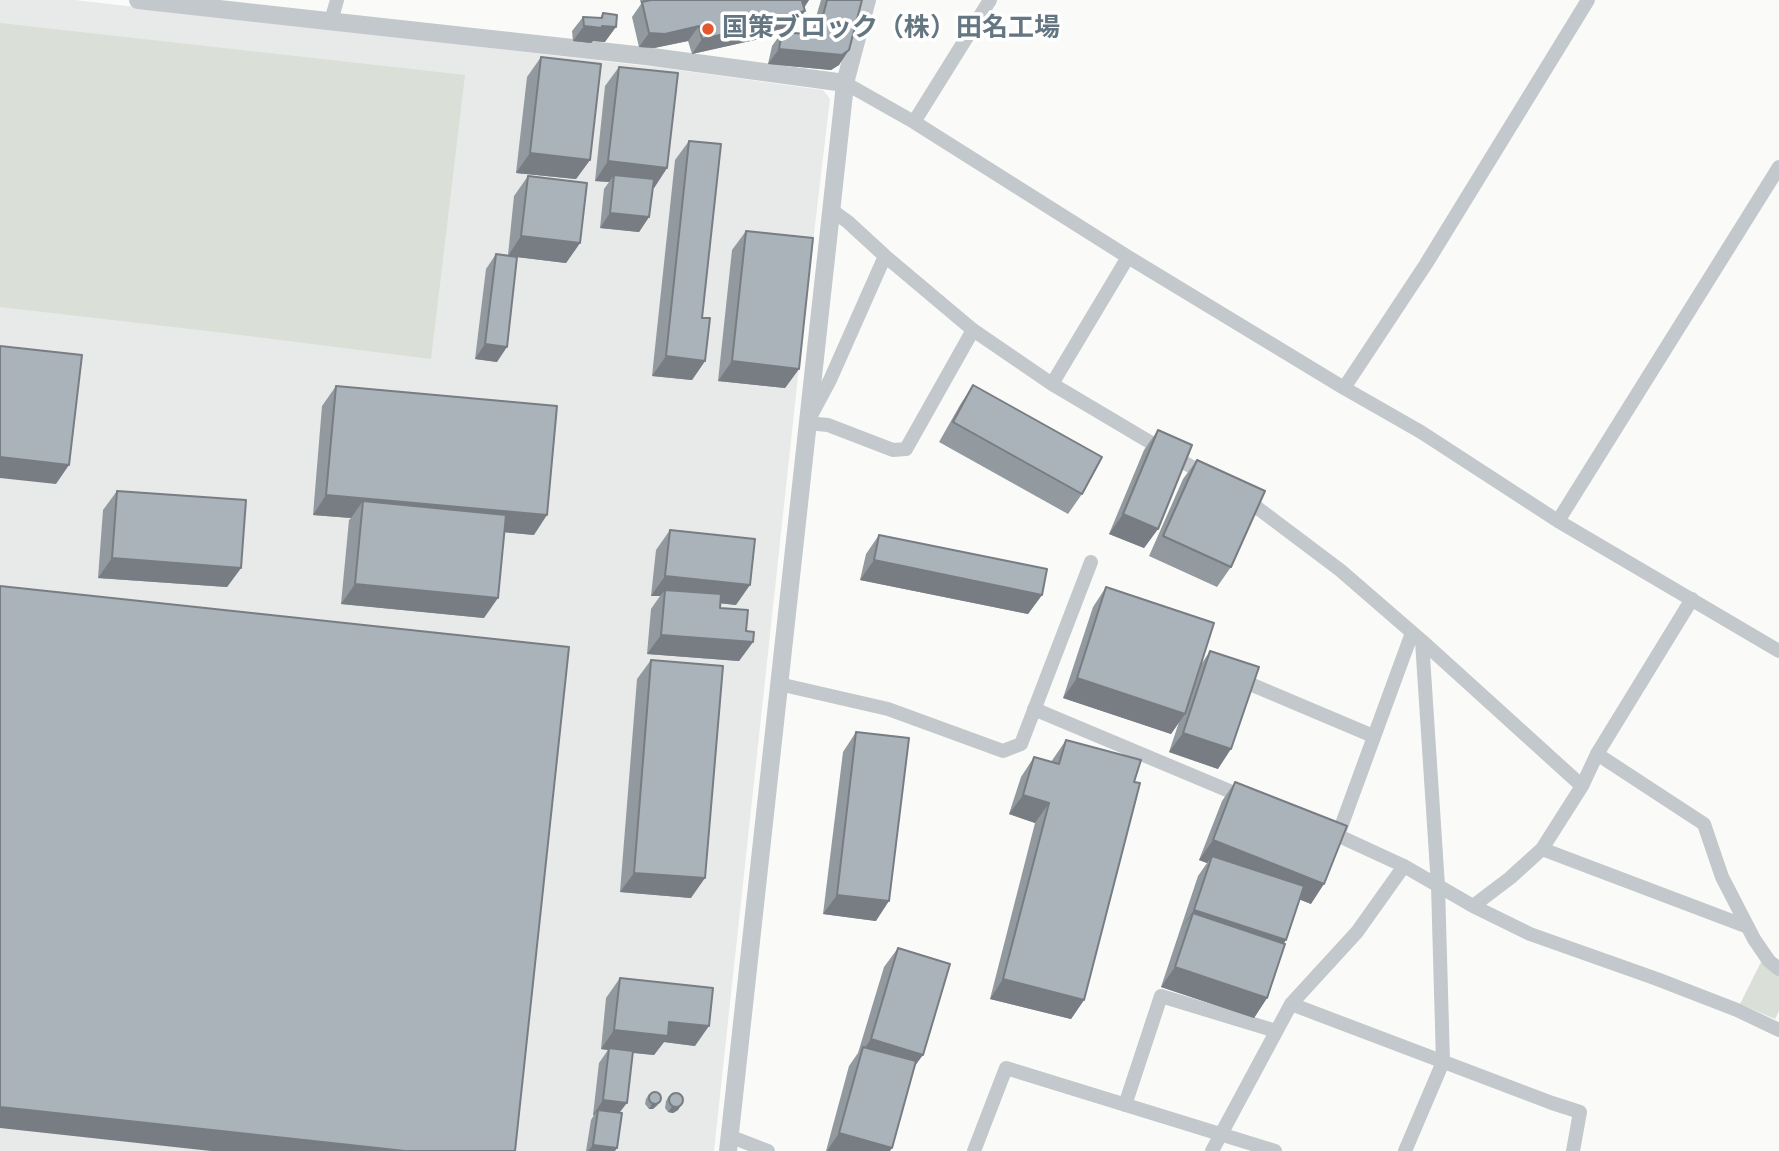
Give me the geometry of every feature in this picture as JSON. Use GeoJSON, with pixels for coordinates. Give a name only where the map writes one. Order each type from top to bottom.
{"type":"FeatureCollection","features":[{"type":"Feature","properties":{"kind":"street"},"geometry":{"type":"LineString","coordinates":[[138,0],[645,56],[845,83],[914,122],[1128,257],[1421,432],[1558,521],[1779,651]]}},
{"type":"Feature","properties":{"kind":"street"},"geometry":{"type":"LineString","coordinates":[[331,21],[337,0]]}},
{"type":"Feature","properties":{"kind":"street"},"geometry":{"type":"LineString","coordinates":[[768,1151],[728,1143],[845,83],[867,0]]}},
{"type":"Feature","properties":{"kind":"street"},"geometry":{"type":"LineString","coordinates":[[914,122],[990,0]]}},
{"type":"Feature","properties":{"kind":"street"},"geometry":{"type":"LineString","coordinates":[[1344,388],[1426,264],[1588,0]]}},
{"type":"Feature","properties":{"kind":"street"},"geometry":{"type":"LineString","coordinates":[[1558,521],[1779,167]]}},
{"type":"Feature","properties":{"kind":"street"},"geometry":{"type":"LineString","coordinates":[[830,209],[974,330],[1052,384],[1238,494],[1340,570],[1582,786]]}},
{"type":"Feature","properties":{"kind":"street"},"geometry":{"type":"LineString","coordinates":[[807,423],[830,380],[885,256]]}},
{"type":"Feature","properties":{"kind":"street"},"geometry":{"type":"LineString","coordinates":[[1052,384],[1128,257]]}},
{"type":"Feature","properties":{"kind":"street"},"geometry":{"type":"LineString","coordinates":[[807,423],[828,425],[893,450],[906,449],[974,330]]}},
{"type":"Feature","properties":{"kind":"street"},"geometry":{"type":"LineString","coordinates":[[779,684],[888,709],[1003,751],[1020,744],[1091,562]]}},
{"type":"Feature","properties":{"kind":"street"},"geometry":{"type":"LineString","coordinates":[[1473,906],[1542,849],[1692,599]]}},
{"type":"Feature","properties":{"kind":"street"},"geometry":{"type":"LineString","coordinates":[[1338,835],[1373,736],[1417,637]]}},
{"type":"Feature","properties":{"kind":"street"},"geometry":{"type":"LineString","coordinates":[[1405,1151],[1443,1062],[1438,886],[1417,637]]}},
{"type":"Feature","properties":{"kind":"street"},"geometry":{"type":"LineString","coordinates":[[1229,675],[1373,736]]}},
{"type":"Feature","properties":{"kind":"street"},"geometry":{"type":"LineString","coordinates":[[1034,709],[1264,805]]}},
{"type":"Feature","properties":{"kind":"street"},"geometry":{"type":"LineString","coordinates":[[1597,754],[1704,824],[1722,877],[1769,961],[1779,969]]}},
{"type":"Feature","properties":{"kind":"street"},"geometry":{"type":"LineString","coordinates":[[1313,825],[1404,866],[1473,906],[1530,934],[1671,984],[1779,1030]]}},
{"type":"Feature","properties":{"kind":"street"},"geometry":{"type":"LineString","coordinates":[[1542,849],[1748,927]]}},
{"type":"Feature","properties":{"kind":"street"},"geometry":{"type":"LineString","coordinates":[[1212,1151],[1290,1004],[1357,932],[1404,866]]}},
{"type":"Feature","properties":{"kind":"street"},"geometry":{"type":"LineString","coordinates":[[1125,1105],[1161,996],[1276,1031]]}},
{"type":"Feature","properties":{"kind":"street"},"geometry":{"type":"LineString","coordinates":[[1290,1004],[1580,1112],[1573,1151]]}},
{"type":"Feature","properties":{"kind":"street"},"geometry":{"type":"LineString","coordinates":[[974,1151],[1006,1068],[1275,1151]]}},
{"type":"Feature","properties":{"kind":"shaded area"},"geometry":{"type":"Polygon","coordinates":[[[0,0],[75,0],[663,68],[823,90],[830,99],[714,1151],[0,1151],[0,0]]]}},
{"type":"Feature","properties":{"kind":"shaded area"},"geometry":{"type":"Polygon","coordinates":[[[0,23],[465,75],[431,359],[0,307],[0,23]]]}},
{"type":"Feature","properties":{"kind":"shaded area"},"geometry":{"type":"Polygon","coordinates":[[[1761,962],[1779,976],[1779,1011],[1775,1019],[1740,1004],[1761,962]]]}},
{"type":"Feature","properties":{"kind":"building","name":"国策ブロック（株）田名工場"},"geometry":{"type":"Polygon","coordinates":[[[807,0],[802,1],[805,11],[778,17],[779,22],[702,39],[699,26],[665,34],[649,33],[642,2],[807,0]]]}},
{"type":"Feature","properties":{"kind":"building"},"geometry":{"type":"Polygon","coordinates":[[[827,0],[862,0],[849,50],[842,55],[779,49],[782,32],[818,35],[827,0]]]}},
{"type":"Feature","properties":{"kind":"building"},"geometry":{"type":"Polygon","coordinates":[[[603,13],[617,15],[616,27],[584,26],[583,17],[602,18],[603,13]]]}},
{"type":"Feature","properties":{"kind":"building"},"geometry":{"type":"Polygon","coordinates":[[[541,57],[601,64],[590,160],[530,153],[541,57]]]}},
{"type":"Feature","properties":{"kind":"building"},"geometry":{"type":"Polygon","coordinates":[[[619,67],[678,73],[667,168],[608,161],[619,67]]]}},
{"type":"Feature","properties":{"kind":"building"},"geometry":{"type":"Polygon","coordinates":[[[689,141],[721,144],[702,318],[710,318],[705,361],[666,356],[689,141]]]}},
{"type":"Feature","properties":{"kind":"building"},"geometry":{"type":"Polygon","coordinates":[[[614,175],[654,179],[649,217],[610,213],[614,175]]]}},
{"type":"Feature","properties":{"kind":"building"},"geometry":{"type":"Polygon","coordinates":[[[528,176],[587,183],[580,243],[521,236],[528,176]]]}},
{"type":"Feature","properties":{"kind":"building"},"geometry":{"type":"Polygon","coordinates":[[[746,231],[813,238],[799,369],[732,361],[746,231]]]}},
{"type":"Feature","properties":{"kind":"building"},"geometry":{"type":"Polygon","coordinates":[[[496,254],[517,257],[507,347],[485,344],[496,254]]]}},
{"type":"Feature","properties":{"kind":"building"},"geometry":{"type":"Polygon","coordinates":[[[0,346],[82,355],[69,465],[0,457],[0,346]]]}},
{"type":"Feature","properties":{"kind":"building"},"geometry":{"type":"Polygon","coordinates":[[[973,385],[1102,457],[1082,494],[953,422],[973,385]]]}},
{"type":"Feature","properties":{"kind":"building"},"geometry":{"type":"Polygon","coordinates":[[[336,386],[557,406],[547,515],[326,495],[336,386]]]}},
{"type":"Feature","properties":{"kind":"building"},"geometry":{"type":"Polygon","coordinates":[[[1158,430],[1192,445],[1158,529],[1123,514],[1158,430]]]}},
{"type":"Feature","properties":{"kind":"building"},"geometry":{"type":"Polygon","coordinates":[[[1197,460],[1265,491],[1231,567],[1163,536],[1197,460]]]}},
{"type":"Feature","properties":{"kind":"building"},"geometry":{"type":"Polygon","coordinates":[[[117,491],[246,500],[241,568],[112,558],[117,491]]]}},
{"type":"Feature","properties":{"kind":"building"},"geometry":{"type":"Polygon","coordinates":[[[363,501],[506,515],[498,598],[355,584],[363,501]]]}},
{"type":"Feature","properties":{"kind":"building"},"geometry":{"type":"Polygon","coordinates":[[[670,530],[755,539],[750,585],[665,576],[670,530]]]}},
{"type":"Feature","properties":{"kind":"building"},"geometry":{"type":"Polygon","coordinates":[[[879,535],[1047,569],[1042,595],[874,560],[879,535]]]}},
{"type":"Feature","properties":{"kind":"building"},"geometry":{"type":"Polygon","coordinates":[[[0,586],[569,647],[515,1151],[405,1151],[0,1107],[0,586]]]}},
{"type":"Feature","properties":{"kind":"building"},"geometry":{"type":"Polygon","coordinates":[[[1106,587],[1214,623],[1185,714],[1077,678],[1106,587]]]}},
{"type":"Feature","properties":{"kind":"building"},"geometry":{"type":"Polygon","coordinates":[[[665,590],[721,594],[720,608],[748,610],[746,631],[754,632],[753,642],[661,635],[665,590]]]}},
{"type":"Feature","properties":{"kind":"building"},"geometry":{"type":"Polygon","coordinates":[[[1210,651],[1259,667],[1231,749],[1183,733],[1210,651]]]}},
{"type":"Feature","properties":{"kind":"building"},"geometry":{"type":"Polygon","coordinates":[[[651,660],[723,666],[705,878],[634,873],[651,660]]]}},
{"type":"Feature","properties":{"kind":"building"},"geometry":{"type":"Polygon","coordinates":[[[856,732],[909,738],[889,901],[837,895],[856,732]]]}},
{"type":"Feature","properties":{"kind":"building"},"geometry":{"type":"Polygon","coordinates":[[[1066,740],[1141,760],[1134,782],[1140,783],[1084,1000],[1003,979],[1049,803],[1023,795],[1034,757],[1059,764],[1066,740]]]}},
{"type":"Feature","properties":{"kind":"building"},"geometry":{"type":"Polygon","coordinates":[[[1235,782],[1347,826],[1324,884],[1213,840],[1235,782]]]}},
{"type":"Feature","properties":{"kind":"building"},"geometry":{"type":"Polygon","coordinates":[[[1212,856],[1304,886],[1286,940],[1194,910],[1212,856]]]}},
{"type":"Feature","properties":{"kind":"building"},"geometry":{"type":"Polygon","coordinates":[[[1193,913],[1285,944],[1267,998],[1175,967],[1193,913]]]}},
{"type":"Feature","properties":{"kind":"building"},"geometry":{"type":"Polygon","coordinates":[[[898,948],[950,964],[923,1055],[871,1039],[898,948]]]}},
{"type":"Feature","properties":{"kind":"building"},"geometry":{"type":"Polygon","coordinates":[[[620,978],[713,988],[709,1026],[669,1022],[668,1036],[614,1030],[620,978]]]}},
{"type":"Feature","properties":{"kind":"building"},"geometry":{"type":"Polygon","coordinates":[[[863,1047],[916,1061],[892,1148],[839,1133],[863,1047]]]}},
{"type":"Feature","properties":{"kind":"building"},"geometry":{"type":"Polygon","coordinates":[[[609,1048],[633,1051],[627,1103],[603,1100],[609,1048]]]}},
{"type":"Feature","properties":{"kind":"building"},"geometry":{"type":"Polygon","coordinates":[[[650,1093],[660,1093],[660,1103],[650,1103],[650,1093]]]}},
{"type":"Feature","properties":{"kind":"building"},"geometry":{"type":"Polygon","coordinates":[[[676,1093],[681,1095],[681,1105],[676,1107],[671,1105],[669,1100],[671,1095],[676,1093]]]}},
{"type":"Feature","properties":{"kind":"building"},"geometry":{"type":"Polygon","coordinates":[[[598,1110],[622,1113],[617,1148],[593,1145],[598,1110]]]}},
{"type":"Feature","properties":{"kind":"place","name":"国策ブロック（株）田名工場"},"geometry":{"type":"Point","coordinates":[708,29]}}]}
